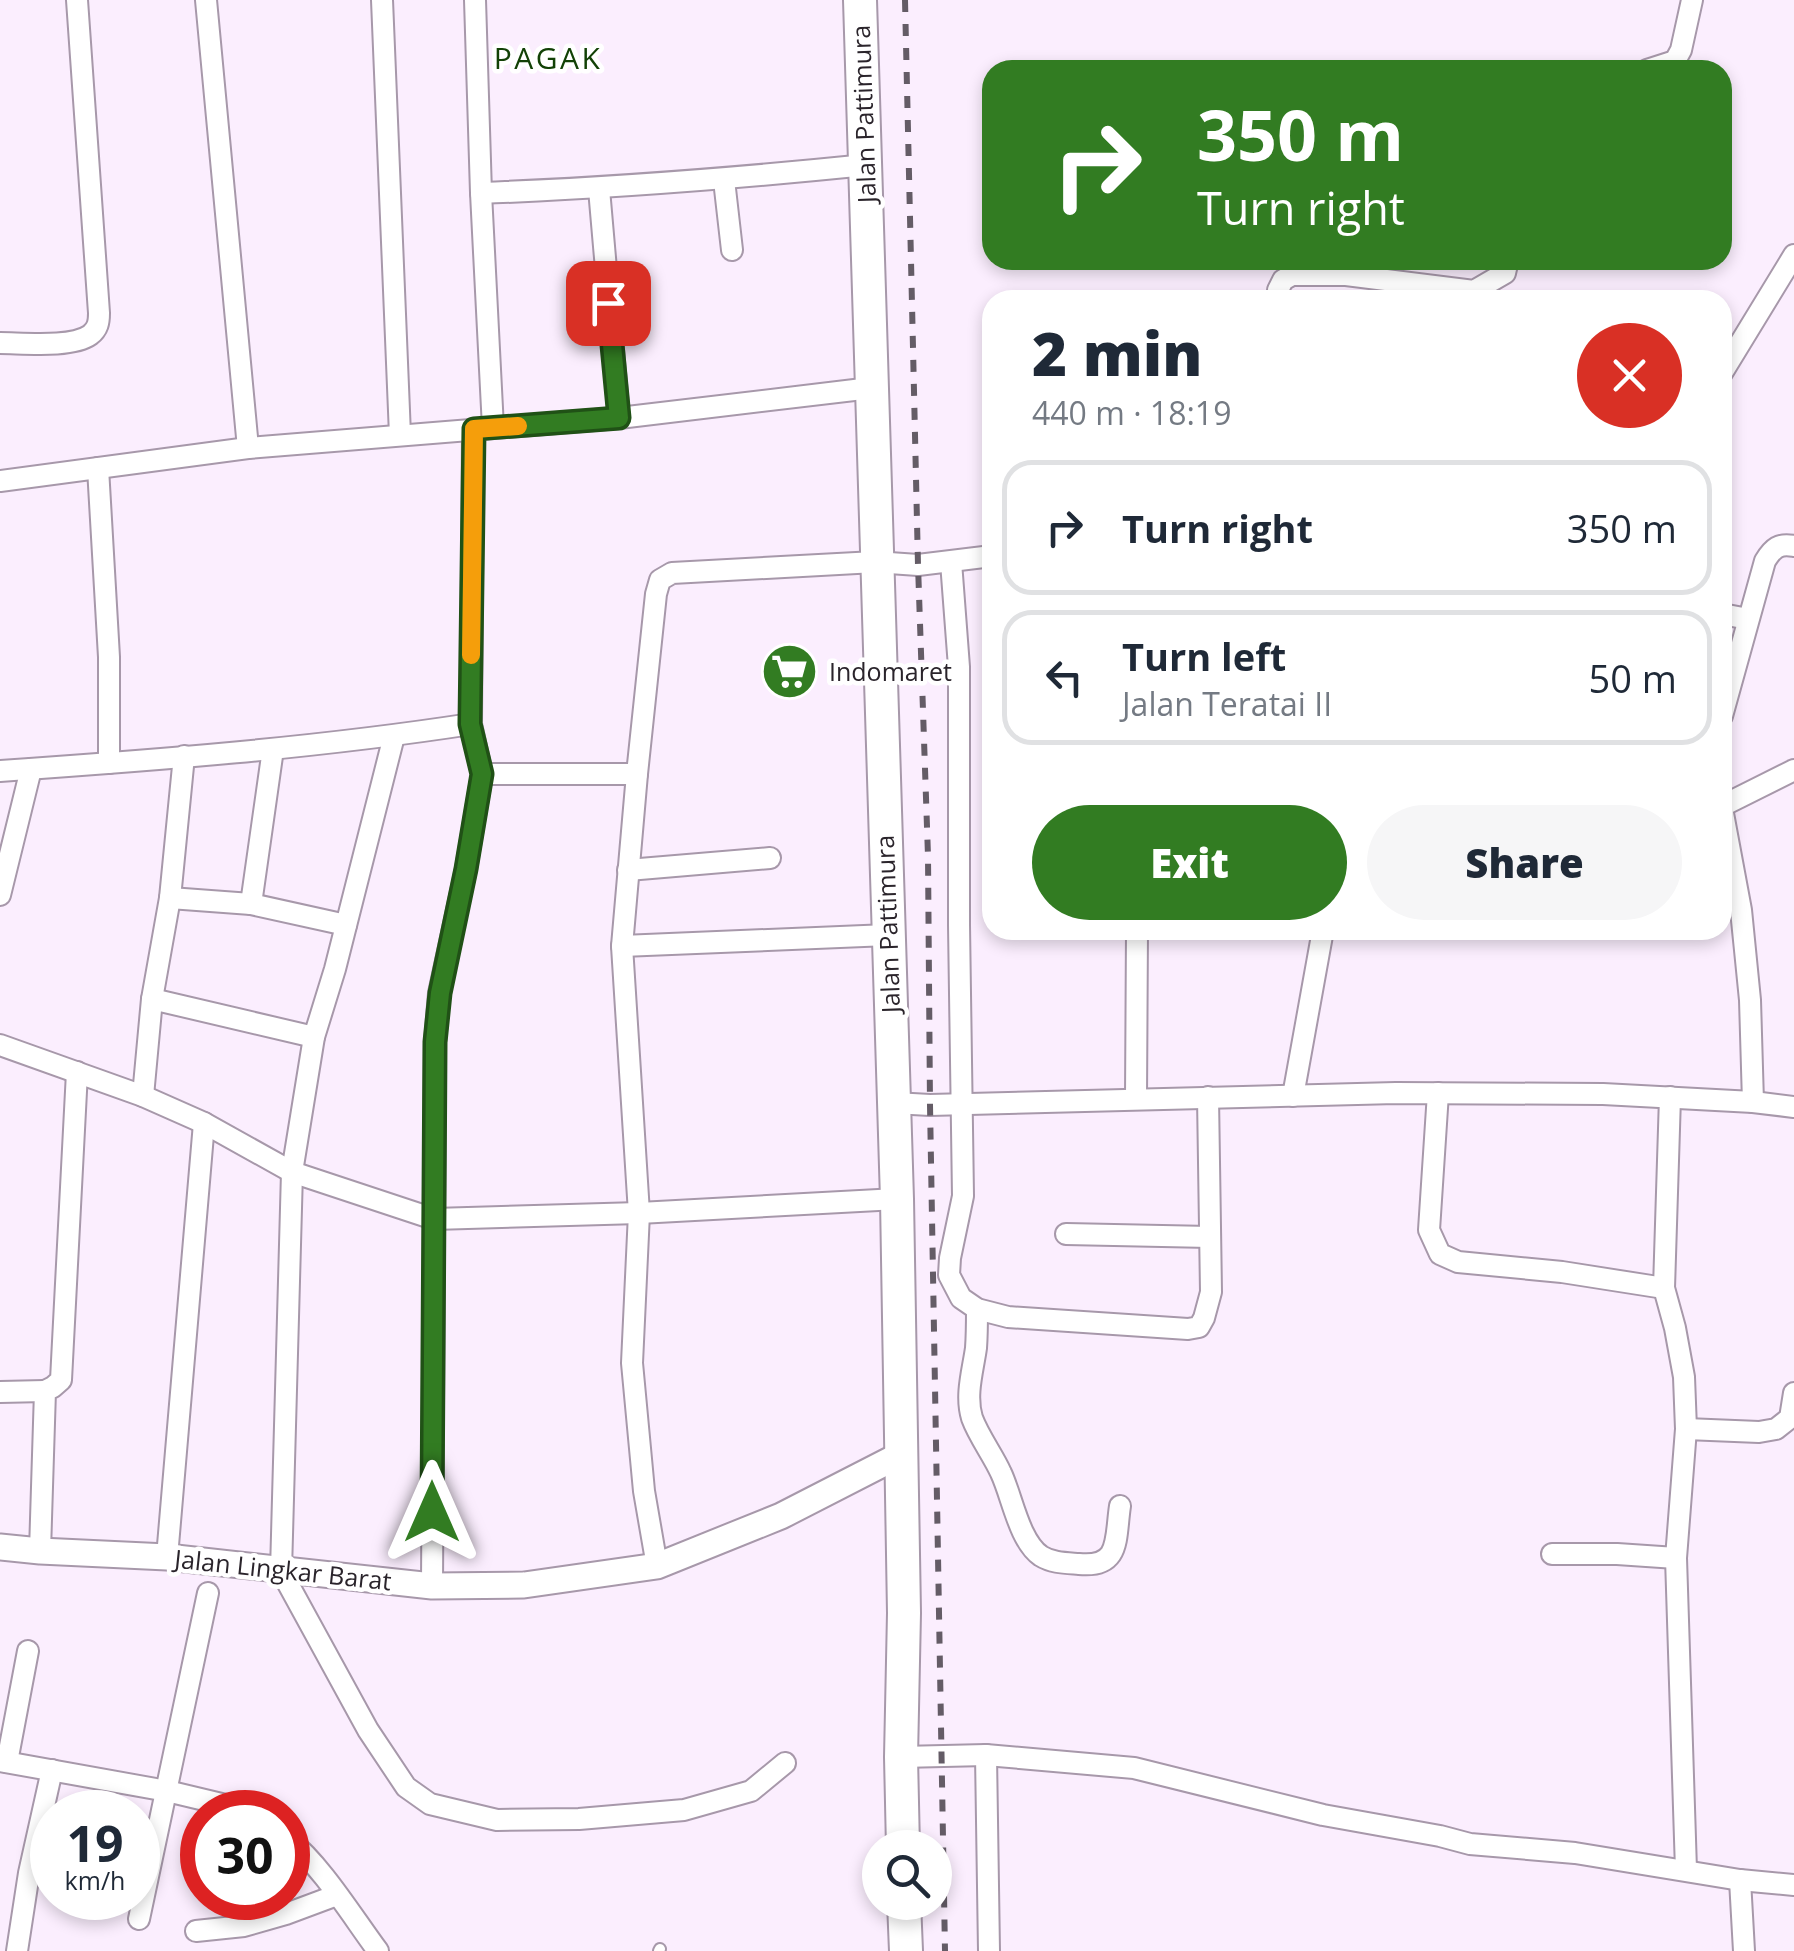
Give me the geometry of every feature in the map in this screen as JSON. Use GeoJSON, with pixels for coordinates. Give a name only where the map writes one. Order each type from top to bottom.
{"type":"FeatureCollection","features":[{"type":"Feature","properties":{"kind":"highway","name":"Jalan Pattimura"},"geometry":{"type":"LineString","coordinates":[[860,0],[897,1199],[904,1612],[903,1830]]}},
{"type":"Feature","properties":{"kind":"highway"},"geometry":{"type":"LineString","coordinates":[[905,1920],[906,1951]]}},
{"type":"Feature","properties":{"kind":"street"},"geometry":{"type":"LineString","coordinates":[[0,343],[75,342],[92,334],[98,326],[77,0]]}},
{"type":"Feature","properties":{"kind":"street"},"geometry":{"type":"LineString","coordinates":[[206,0],[248,448]]}},
{"type":"Feature","properties":{"kind":"street"},"geometry":{"type":"LineString","coordinates":[[382,0],[400,435]]}},
{"type":"Feature","properties":{"kind":"street"},"geometry":{"type":"LineString","coordinates":[[432,1586],[435,1042],[440,993],[482,774],[470,724],[483,428],[475,0]]}},
{"type":"Feature","properties":{"kind":"street"},"geometry":{"type":"LineString","coordinates":[[1676,60],[1692,0]]}},
{"type":"Feature","properties":{"kind":"street"},"geometry":{"type":"LineString","coordinates":[[481,194],[724,180],[866,164]]}},
{"type":"Feature","properties":{"kind":"street"},"geometry":{"type":"LineString","coordinates":[[724,180],[732,250]]}},
{"type":"Feature","properties":{"kind":"street"},"geometry":{"type":"LineString","coordinates":[[598,188],[619,418]]}},
{"type":"Feature","properties":{"kind":"street"},"geometry":{"type":"LineString","coordinates":[[1732,357],[1794,255]]}},
{"type":"Feature","properties":{"kind":"street"},"geometry":{"type":"LineString","coordinates":[[1481,290],[1506,270]]}},
{"type":"Feature","properties":{"kind":"street"},"geometry":{"type":"LineString","coordinates":[[1278,290],[1283,280],[1292,275],[1346,275],[1420,282],[1453,290]]}},
{"type":"Feature","properties":{"kind":"street"},"geometry":{"type":"LineString","coordinates":[[0,481],[248,448],[619,418],[871,388]]}},
{"type":"Feature","properties":{"kind":"street"},"geometry":{"type":"LineString","coordinates":[[98,468],[109,657],[109,763]]}},
{"type":"Feature","properties":{"kind":"street"},"geometry":{"type":"LineString","coordinates":[[1732,679],[1765,561],[1773,548],[1794,546]]}},
{"type":"Feature","properties":{"kind":"street"},"geometry":{"type":"LineString","coordinates":[[656,1566],[644,1491],[632,1363],[639,1213],[622,946],[660,580],[672,573],[876,562],[918,565],[982,557]]}},
{"type":"Feature","properties":{"kind":"street"},"geometry":{"type":"LineString","coordinates":[[951,562],[959,668],[964,1196],[949,1275],[962,1298],[977,1310],[1008,1317],[1200,1327],[1211,1292],[1208,1096]]}},
{"type":"Feature","properties":{"kind":"street"},"geometry":{"type":"LineString","coordinates":[[1732,616],[1748,619]]}},
{"type":"Feature","properties":{"kind":"street"},"geometry":{"type":"LineString","coordinates":[[0,771],[273,749],[470,724]]}},
{"type":"Feature","properties":{"kind":"street"},"geometry":{"type":"LineString","coordinates":[[394,736],[314,1038],[292,1172],[281,1571],[368,1730],[406,1788],[430,1804],[498,1820],[580,1819],[684,1810],[752,1791],[786,1763]]}},
{"type":"Feature","properties":{"kind":"street"},"geometry":{"type":"LineString","coordinates":[[251,904],[273,749]]}},
{"type":"Feature","properties":{"kind":"street"},"geometry":{"type":"LineString","coordinates":[[143,1096],[152,999],[170,898],[184,756]]}},
{"type":"Feature","properties":{"kind":"street"},"geometry":{"type":"LineString","coordinates":[[0,895],[31,769]]}},
{"type":"Feature","properties":{"kind":"street"},"geometry":{"type":"LineString","coordinates":[[1732,802],[1794,770]]}},
{"type":"Feature","properties":{"kind":"street"},"geometry":{"type":"LineString","coordinates":[[482,774],[637,774]]}},
{"type":"Feature","properties":{"kind":"street"},"geometry":{"type":"LineString","coordinates":[[628,870],[770,858]]}},
{"type":"Feature","properties":{"kind":"street"},"geometry":{"type":"LineString","coordinates":[[1732,861],[1750,1000],[1753,1102]]}},
{"type":"Feature","properties":{"kind":"street"},"geometry":{"type":"LineString","coordinates":[[170,898],[251,904],[346,925]]}},
{"type":"Feature","properties":{"kind":"street"},"geometry":{"type":"LineString","coordinates":[[622,946],[888,935]]}},
{"type":"Feature","properties":{"kind":"street"},"geometry":{"type":"LineString","coordinates":[[1136,1099],[1137,940]]}},
{"type":"Feature","properties":{"kind":"street"},"geometry":{"type":"LineString","coordinates":[[1293,1096],[1321,940]]}},
{"type":"Feature","properties":{"kind":"street"},"geometry":{"type":"LineString","coordinates":[[152,999],[314,1038]]}},
{"type":"Feature","properties":{"kind":"street"},"geometry":{"type":"LineString","coordinates":[[0,1046],[143,1096],[204,1123],[292,1172],[434,1219],[897,1199]]}},
{"type":"Feature","properties":{"kind":"street"},"geometry":{"type":"LineString","coordinates":[[0,1392],[46,1391],[61,1380],[77,1072]]}},
{"type":"Feature","properties":{"kind":"street"},"geometry":{"type":"LineString","coordinates":[[894,1104],[1438,1094],[1670,1097],[1794,1107]]}},
{"type":"Feature","properties":{"kind":"street"},"geometry":{"type":"LineString","coordinates":[[1438,1094],[1429,1230],[1440,1254],[1458,1262],[1562,1272],[1664,1288]]}},
{"type":"Feature","properties":{"kind":"street"},"geometry":{"type":"LineString","coordinates":[[1670,1097],[1664,1288],[1684,1377],[1686,1429],[1676,1558],[1686,1870]]}},
{"type":"Feature","properties":{"kind":"street"},"geometry":{"type":"LineString","coordinates":[[167,1557],[204,1123]]}},
{"type":"Feature","properties":{"kind":"street"},"geometry":{"type":"LineString","coordinates":[[1066,1234],[1210,1237]]}},
{"type":"Feature","properties":{"kind":"street"},"geometry":{"type":"LineString","coordinates":[[977,1310],[972,1418],[1002,1474],[1024,1534],[1040,1555],[1058,1562],[1102,1563],[1114,1545],[1120,1506]]}},
{"type":"Feature","properties":{"kind":"street"},"geometry":{"type":"LineString","coordinates":[[40,1552],[46,1391]]}},
{"type":"Feature","properties":{"kind":"street"},"geometry":{"type":"LineString","coordinates":[[1686,1429],[1776,1429],[1790,1418],[1794,1394]]}},
{"type":"Feature","properties":{"kind":"street","name":"Jalan Lingkar Barat"},"geometry":{"type":"LineString","coordinates":[[0,1547],[167,1557],[432,1586],[524,1585],[656,1566],[781,1516],[900,1455]]}},
{"type":"Feature","properties":{"kind":"street"},"geometry":{"type":"LineString","coordinates":[[1552,1554],[1676,1558]]}},
{"type":"Feature","properties":{"kind":"street"},"geometry":{"type":"LineString","coordinates":[[160,1823],[208,1593]]}},
{"type":"Feature","properties":{"kind":"street"},"geometry":{"type":"LineString","coordinates":[[28,1652],[3,1762],[180,1794]]}},
{"type":"Feature","properties":{"kind":"street"},"geometry":{"type":"LineString","coordinates":[[986,1755],[989,1951]]}},
{"type":"Feature","properties":{"kind":"street"},"geometry":{"type":"LineString","coordinates":[[901,1757],[986,1755],[1134,1768],[1323,1815],[1470,1844],[1576,1853],[1794,1885]]}},
{"type":"Feature","properties":{"kind":"street"},"geometry":{"type":"LineString","coordinates":[[16,1951],[52,1770]]}},
{"type":"Feature","properties":{"kind":"street"},"geometry":{"type":"LineString","coordinates":[[310,1862],[378,1951]]}},
{"type":"Feature","properties":{"kind":"street"},"geometry":{"type":"LineString","coordinates":[[1740,1880],[1744,1951]]}},
{"type":"Feature","properties":{"kind":"street"},"geometry":{"type":"LineString","coordinates":[[196,1931],[244,1926],[337,1896]]}},
{"type":"Feature","properties":{"kind":"railway"},"geometry":{"type":"LineString","coordinates":[[905,0],[928,856],[945,1951]]}},
{"type":"Feature","properties":{"kind":"slow traffic"},"geometry":{"type":"LineString","coordinates":[[471,655],[474,429],[518,426]]}},
{"type":"Feature","properties":{"kind":"place","name":"Indomaret"},"geometry":{"type":"Point","coordinates":[790,672]}},
{"type":"Feature","properties":{"kind":"district","name":"PAGAK"},"geometry":{"type":"Point","coordinates":[548,59]}},
{"type":"Feature","properties":{"kind":"route"},"geometry":{"type":"LineString","coordinates":[[432,1512],[435,1042],[440,993],[482,774],[470,724],[474,429],[619,418],[608,303]]}}]}
